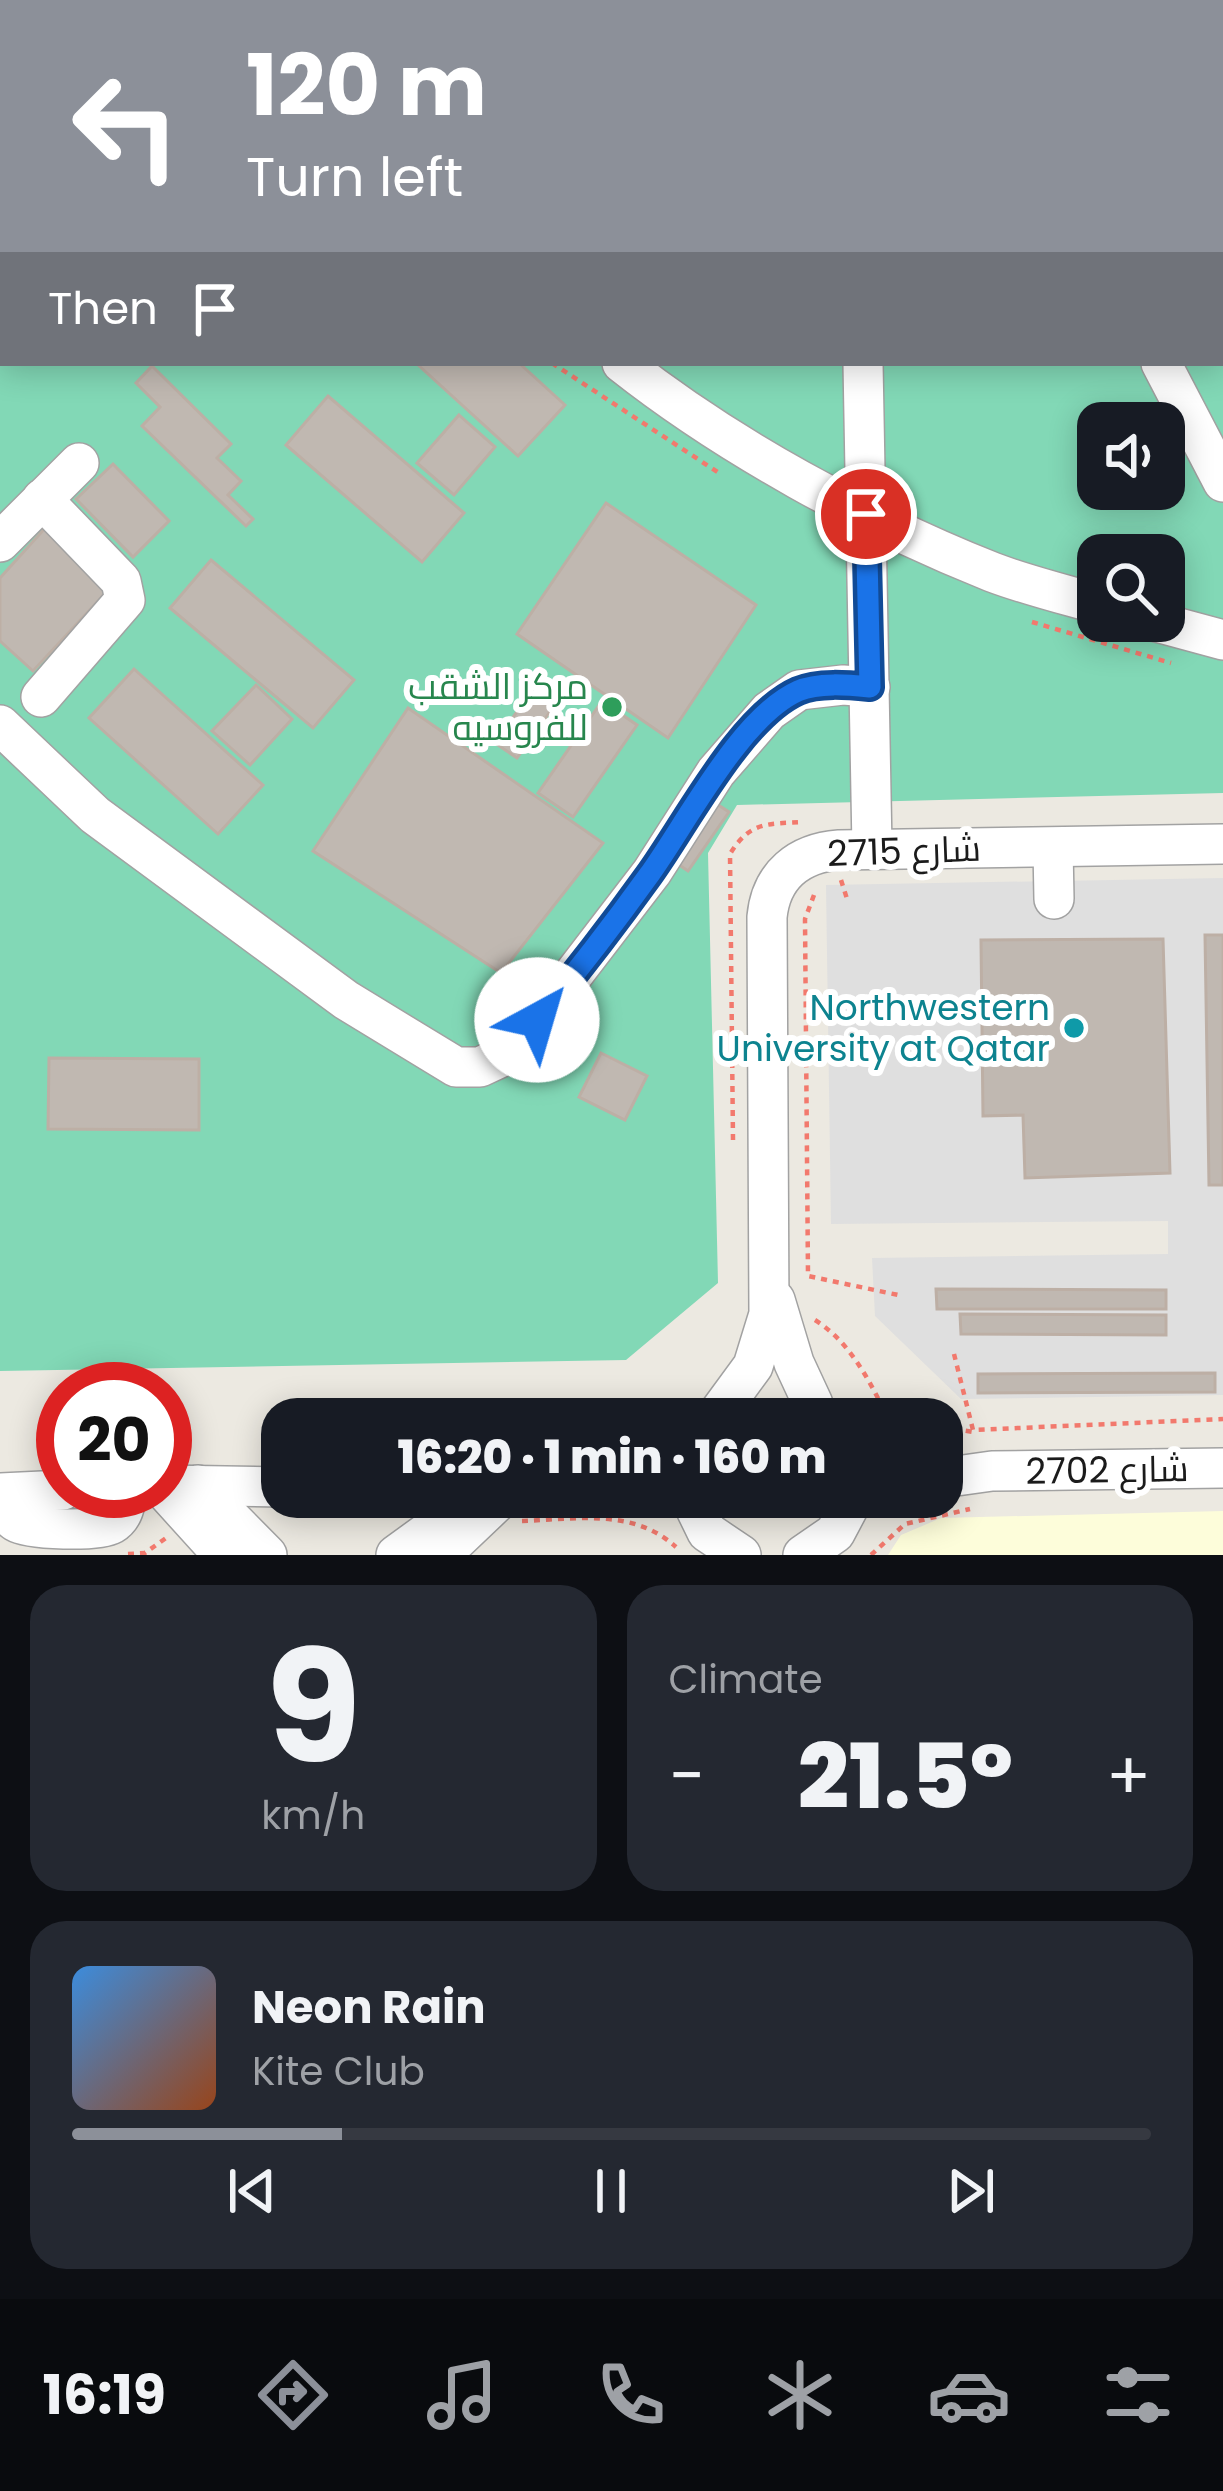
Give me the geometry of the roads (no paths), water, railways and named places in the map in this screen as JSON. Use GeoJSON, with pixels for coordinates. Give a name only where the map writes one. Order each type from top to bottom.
{"type":"FeatureCollection","features":[{"type":"Feature","properties":{"kind":"street"},"geometry":{"type":"LineString","coordinates":[[626,366],[681,410],[866,514],[994,573],[1077,598]]}},
{"type":"Feature","properties":{"kind":"street"},"geometry":{"type":"LineString","coordinates":[[862,366],[872,848]]}},
{"type":"Feature","properties":{"kind":"street"},"geometry":{"type":"LineString","coordinates":[[1163,366],[1223,482]]}},
{"type":"Feature","properties":{"kind":"street"},"geometry":{"type":"LineString","coordinates":[[0,542],[79,463]]}},
{"type":"Feature","properties":{"kind":"street"},"geometry":{"type":"LineString","coordinates":[[41,697],[125,600],[126,592],[121,581],[42,499]]}},
{"type":"Feature","properties":{"kind":"street"},"geometry":{"type":"LineString","coordinates":[[1185,630],[1223,640]]}},
{"type":"Feature","properties":{"kind":"street"},"geometry":{"type":"LineString","coordinates":[[0,725],[95,815],[346,1000],[456,1067],[480,1067],[510,1052],[563,988],[652,872],[716,772],[769,711],[799,690],[870,687]]}},
{"type":"Feature","properties":{"kind":"street","name":"شارع 2715"},"geometry":{"type":"LineString","coordinates":[[816,1398],[780,1321],[795,1280],[769,896],[781,877],[815,852],[1223,844]]}},
{"type":"Feature","properties":{"kind":"street"},"geometry":{"type":"LineString","coordinates":[[1053,848],[1054,899]]}},
{"type":"Feature","properties":{"kind":"street","name":"شارع 2715"},"geometry":{"type":"LineString","coordinates":[[730,1398],[761,1350],[769,1314],[795,1280]]}},
{"type":"Feature","properties":{"kind":"street"},"geometry":{"type":"LineString","coordinates":[[746,1398],[765,1394],[796,1398]]}},
{"type":"Feature","properties":{"kind":"street","name":"شارع 2702"},"geometry":{"type":"LineString","coordinates":[[963,1468],[1223,1468]]}},
{"type":"Feature","properties":{"kind":"street","name":"شارع 2702"},"geometry":{"type":"LineString","coordinates":[[963,1475],[992,1471]]}},
{"type":"Feature","properties":{"kind":"street"},"geometry":{"type":"LineString","coordinates":[[192,1489],[261,1498]]}},
{"type":"Feature","properties":{"kind":"street"},"geometry":{"type":"LineString","coordinates":[[36,1493],[0,1496],[12,1520],[28,1528],[101,1528],[119,1518]]}},
{"type":"Feature","properties":{"kind":"street"},"geometry":{"type":"LineString","coordinates":[[192,1499],[267,1555]]}},
{"type":"Feature","properties":{"kind":"street"},"geometry":{"type":"LineString","coordinates":[[192,1510],[223,1555]]}},
{"type":"Feature","properties":{"kind":"street"},"geometry":{"type":"LineString","coordinates":[[396,1555],[440,1518]]}},
{"type":"Feature","properties":{"kind":"street"},"geometry":{"type":"LineString","coordinates":[[441,1555],[490,1518]]}},
{"type":"Feature","properties":{"kind":"street"},"geometry":{"type":"LineString","coordinates":[[696,1518],[732,1553]]}},
{"type":"Feature","properties":{"kind":"place","name":"مركز الشقب للفروسيه"},"geometry":{"type":"Point","coordinates":[612,707]}},
{"type":"Feature","properties":{"kind":"place","name":"Northwestern University at Qatar"},"geometry":{"type":"Point","coordinates":[1074,1028]}}]}
